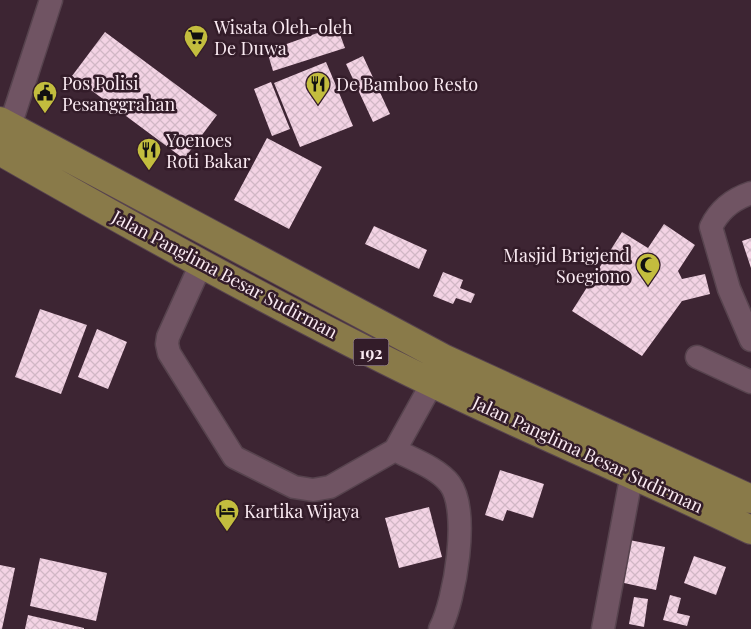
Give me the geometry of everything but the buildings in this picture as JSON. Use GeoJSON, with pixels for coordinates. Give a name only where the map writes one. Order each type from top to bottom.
{"type":"FeatureCollection","features":[{"type":"Feature","properties":{"kind":"main road","name":"Jalan Panglima Besar Sudirman"},"geometry":{"type":"LineString","coordinates":[[2,142],[201,264],[433,383],[632,473],[751,530]]}},
{"type":"Feature","properties":{"kind":"main road","name":"Jalan Panglima Besar Sudirman"},"geometry":{"type":"LineString","coordinates":[[2,142],[445,359],[751,499]]}},
{"type":"Feature","properties":{"kind":"street"},"geometry":{"type":"LineString","coordinates":[[2,142],[51,0]]}},
{"type":"Feature","properties":{"kind":"street"},"geometry":{"type":"LineString","coordinates":[[751,193],[718,214],[711,227],[729,289],[751,340]]}},
{"type":"Feature","properties":{"kind":"street"},"geometry":{"type":"LineString","coordinates":[[201,264],[167,344],[169,353],[234,456],[294,487],[313,490],[330,487],[395,450],[445,359]]}},
{"type":"Feature","properties":{"kind":"street"},"geometry":{"type":"LineString","coordinates":[[697,357],[751,382]]}},
{"type":"Feature","properties":{"kind":"street"},"geometry":{"type":"LineString","coordinates":[[395,450],[440,475],[450,484],[457,498],[460,514],[460,532],[453,591],[440,629]]}},
{"type":"Feature","properties":{"kind":"street"},"geometry":{"type":"LineString","coordinates":[[603,629],[632,473]]}},
{"type":"Feature","properties":{"kind":"place","name":"Wisata Oleh-oleh De Duwa"},"geometry":{"type":"Point","coordinates":[196,58]}},
{"type":"Feature","properties":{"kind":"place","name":"De Bamboo Resto"},"geometry":{"type":"Point","coordinates":[318,105]}},
{"type":"Feature","properties":{"kind":"place","name":"Pos Polisi Pesanggrahan"},"geometry":{"type":"Point","coordinates":[45,114]}},
{"type":"Feature","properties":{"kind":"place","name":"Yoenoes Roti Bakar"},"geometry":{"type":"Point","coordinates":[149,171]}},
{"type":"Feature","properties":{"kind":"place","name":"Masjid Brigjend Soegiono"},"geometry":{"type":"Point","coordinates":[648,286]}},
{"type":"Feature","properties":{"kind":"place","name":"Kartika Wijaya"},"geometry":{"type":"Point","coordinates":[227,532]}}]}
